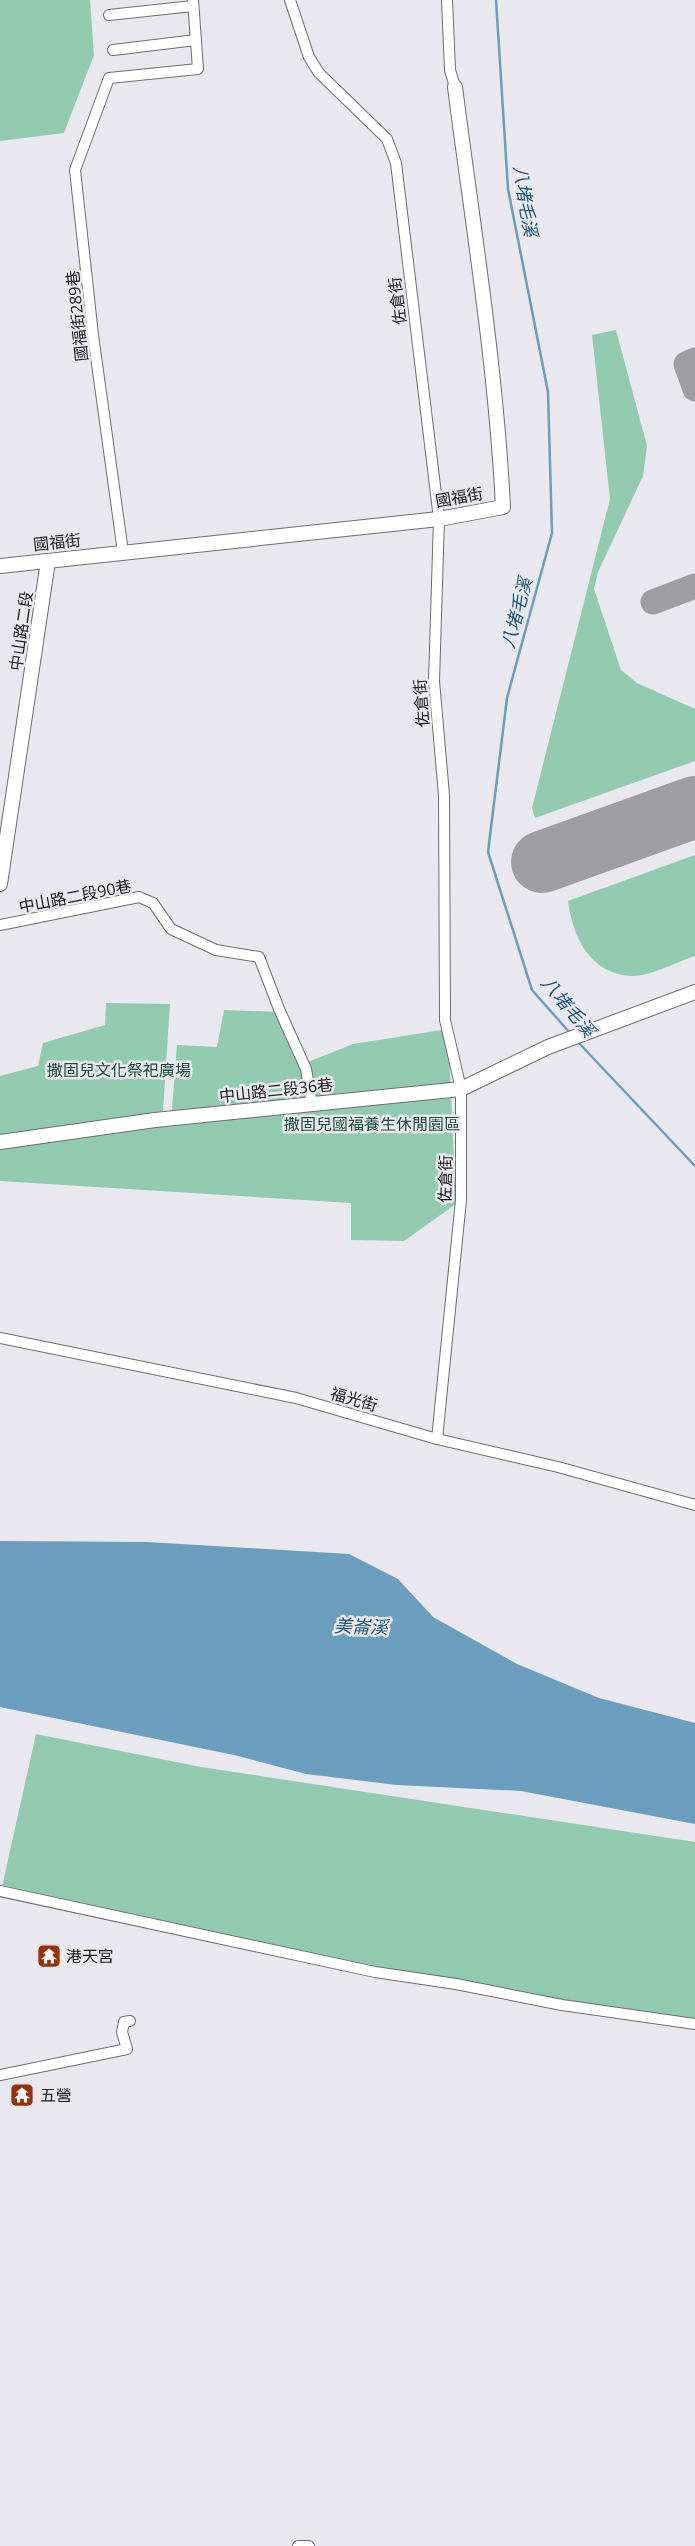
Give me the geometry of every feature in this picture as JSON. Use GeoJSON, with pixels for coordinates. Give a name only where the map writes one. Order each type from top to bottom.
{"type":"FeatureCollection","features":[{"type":"Feature","properties":{"kind":"street","name":"佐倉街"},"geometry":{"type":"LineString","coordinates":[[290,0],[309,57],[319,73],[386,139],[396,163],[439,519],[434,681],[444,795],[445,1020],[461,1088],[461,1200],[437,1439]]}},
{"type":"Feature","properties":{"kind":"street"},"geometry":{"type":"LineString","coordinates":[[447,0],[450,70],[455,87]]}},
{"type":"Feature","properties":{"kind":"street"},"geometry":{"type":"LineString","coordinates":[[109,15],[193,3],[196,40],[113,50]]}},
{"type":"Feature","properties":{"kind":"street","name":"國福街289巷"},"geometry":{"type":"LineString","coordinates":[[123,552],[93,335],[75,170],[106,82],[112,78],[198,69],[196,40]]}},
{"type":"Feature","properties":{"kind":"street","name":"國福街"},"geometry":{"type":"LineString","coordinates":[[0,566],[439,519],[503,507],[499,420],[455,87]]}},
{"type":"Feature","properties":{"kind":"street","name":"中山路二段"},"geometry":{"type":"LineString","coordinates":[[0,884],[48,561]]}},
{"type":"Feature","properties":{"kind":"street","name":"中山路二段90巷"},"geometry":{"type":"LineString","coordinates":[[0,925],[140,897],[153,903],[171,929],[216,950],[259,957],[279,1009],[306,1069],[312,1104]]}},
{"type":"Feature","properties":{"kind":"street","name":"中山路二段36巷"},"geometry":{"type":"LineString","coordinates":[[0,1142],[155,1120],[461,1088],[548,1046],[695,992]]}},
{"type":"Feature","properties":{"kind":"street","name":"福光街"},"geometry":{"type":"LineString","coordinates":[[0,1338],[296,1398],[437,1439],[558,1466],[695,1505]]}},
{"type":"Feature","properties":{"kind":"street"},"geometry":{"type":"LineString","coordinates":[[0,1891],[375,1972],[456,1984],[562,2005],[695,2024]]}},
{"type":"Feature","properties":{"kind":"street"},"geometry":{"type":"LineString","coordinates":[[0,2075],[127,2049],[122,2027],[124,2022],[130,2021]]}},
{"type":"Feature","properties":{"kind":"street"},"geometry":{"type":"LineString","coordinates":[[298,2546],[309,2546]]}},
{"type":"Feature","properties":{"kind":"green space"},"geometry":{"type":"Polygon","coordinates":[[[0,0],[90,0],[94,55],[64,133],[0,141],[0,0]]]}},
{"type":"Feature","properties":{"kind":"green space"},"geometry":{"type":"Polygon","coordinates":[[[616,330],[647,446],[643,476],[598,572],[594,589],[621,670],[637,683],[695,709],[695,761],[535,818],[532,808],[610,499],[592,335],[616,330]]]}},
{"type":"Feature","properties":{"kind":"green space"},"geometry":{"type":"Polygon","coordinates":[[[695,855],[695,956],[656,971],[632,976],[617,974],[605,969],[586,952],[574,928],[568,901],[695,855]]]}},
{"type":"Feature","properties":{"kind":"green space","name":"撒固兒文化祭祀廣場"},"geometry":{"type":"Polygon","coordinates":[[[106,1003],[170,1004],[163,1111],[0,1135],[0,1076],[38,1066],[43,1043],[105,1025],[106,1003]]]}},
{"type":"Feature","properties":{"kind":"green space","name":"撒固兒國福養生休閒園區"},"geometry":{"type":"Polygon","coordinates":[[[224,1010],[280,1012],[303,1064],[353,1044],[448,1029],[456,1204],[404,1241],[351,1240],[351,1203],[0,1181],[0,1148],[171,1122],[177,1045],[217,1047],[224,1010]]]}},
{"type":"Feature","properties":{"kind":"green space"},"geometry":{"type":"Polygon","coordinates":[[[36,1734],[201,1767],[695,1842],[695,2020],[562,2005],[1,1891],[36,1734]]]}},
{"type":"Feature","properties":{"kind":"water","name":"美崙溪"},"geometry":{"type":"Polygon","coordinates":[[[0,1541],[147,1542],[349,1554],[398,1579],[433,1617],[517,1664],[599,1698],[695,1723],[695,1824],[521,1791],[397,1785],[306,1774],[234,1755],[0,1707],[0,1541]]]}},
{"type":"Feature","properties":{"kind":"waterway","name":"八堵毛溪"},"geometry":{"type":"LineString","coordinates":[[496,0],[508,189],[548,392],[552,533],[507,698],[488,852],[532,990],[570,1033]]}},
{"type":"Feature","properties":{"kind":"waterway","name":"八堵毛溪"},"geometry":{"type":"LineString","coordinates":[[577,1041],[695,1166]]}},
{"type":"Feature","properties":{"kind":"taxiway"},"geometry":{"type":"LineString","coordinates":[[695,360],[686,364],[695,389]]}},
{"type":"Feature","properties":{"kind":"taxiway"},"geometry":{"type":"LineString","coordinates":[[653,602],[695,586]]}},
{"type":"Feature","properties":{"kind":"runway"},"geometry":{"type":"LineString","coordinates":[[542,862],[695,807]]}},
{"type":"Feature","properties":{"kind":"place","name":"港天宮"},"geometry":{"type":"Point","coordinates":[49,1956]}},
{"type":"Feature","properties":{"kind":"place","name":"五營"},"geometry":{"type":"Point","coordinates":[22,2095]}}]}
